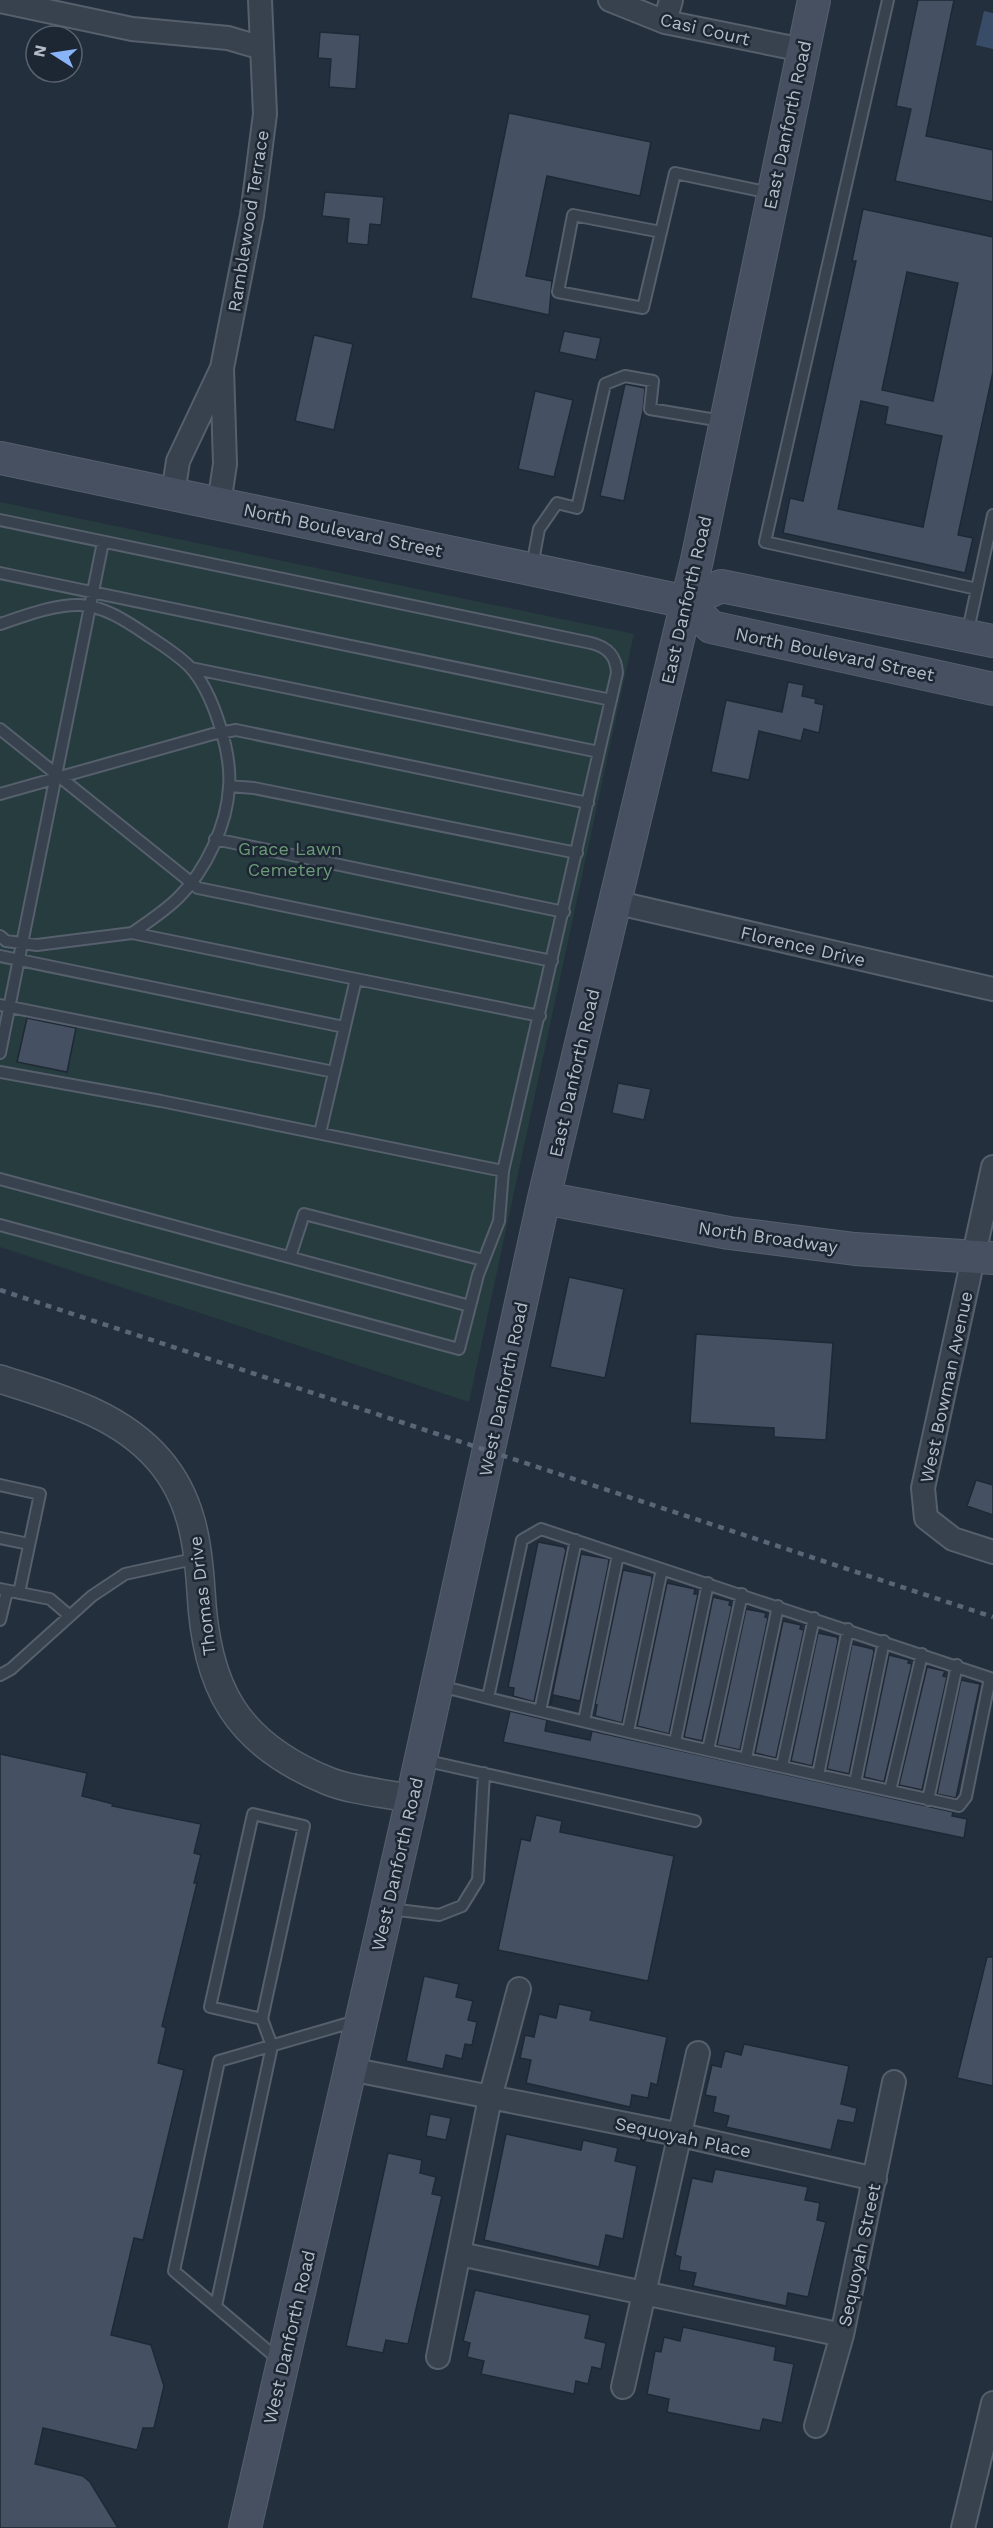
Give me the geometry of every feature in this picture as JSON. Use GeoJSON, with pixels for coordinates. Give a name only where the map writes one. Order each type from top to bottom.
{"type":"FeatureCollection","features":[{"type":"Feature","properties":{"kind":"main road","name":"East Danforth Road"},"geometry":{"type":"LineString","coordinates":[[544,1198],[687,602],[814,0]]}},
{"type":"Feature","properties":{"kind":"main road","name":"North Boulevard Street"},"geometry":{"type":"LineString","coordinates":[[0,458],[687,602],[711,627],[993,689]]}},
{"type":"Feature","properties":{"kind":"main road"},"geometry":{"type":"LineString","coordinates":[[687,602],[722,586],[980,638]]}},
{"type":"Feature","properties":{"kind":"main road","name":"North Broadway"},"geometry":{"type":"LineString","coordinates":[[544,1198],[729,1233],[855,1249],[983,1257]]}},
{"type":"Feature","properties":{"kind":"main road","name":"West Danforth Road"},"geometry":{"type":"LineString","coordinates":[[245,2528],[421,1759],[544,1198]]}},
{"type":"Feature","properties":{"kind":"street","name":"Ramblewood Terrace"},"geometry":{"type":"LineString","coordinates":[[219,504],[225,464],[222,368],[252,214],[264,114],[260,0]]}},
{"type":"Feature","properties":{"kind":"street","name":"Casi Court"},"geometry":{"type":"LineString","coordinates":[[610,0],[665,22],[803,50]]}},
{"type":"Feature","properties":{"kind":"street"},"geometry":{"type":"LineString","coordinates":[[665,22],[671,0]]}},
{"type":"Feature","properties":{"kind":"street"},"geometry":{"type":"LineString","coordinates":[[0,1],[132,29],[228,38],[262,48]]}},
{"type":"Feature","properties":{"kind":"street","name":"Ramblewood Terrace"},"geometry":{"type":"LineString","coordinates":[[173,494],[178,461],[222,368]]}},
{"type":"Feature","properties":{"kind":"street","name":"Florence Drive"},"geometry":{"type":"LineString","coordinates":[[614,902],[993,989]]}},
{"type":"Feature","properties":{"kind":"street","name":"West Bowman Avenue"},"geometry":{"type":"LineString","coordinates":[[993,1167],[983,1257],[923,1488],[926,1518],[953,1539],[993,1552]]}},
{"type":"Feature","properties":{"kind":"street","name":"Thomas Drive"},"geometry":{"type":"LineString","coordinates":[[0,1378],[76,1403],[127,1431],[159,1460],[179,1489],[194,1526],[208,1657],[219,1688],[236,1714],[261,1742],[289,1762],[330,1782],[412,1799]]}},
{"type":"Feature","properties":{"kind":"street"},"geometry":{"type":"LineString","coordinates":[[438,2357],[490,2098],[519,1989]]}},
{"type":"Feature","properties":{"kind":"street"},"geometry":{"type":"LineString","coordinates":[[623,2387],[698,2053]]}},
{"type":"Feature","properties":{"kind":"street","name":"Sequoyah Place"},"geometry":{"type":"LineString","coordinates":[[350,2069],[681,2135],[875,2179]]}},
{"type":"Feature","properties":{"kind":"street","name":"Sequoyah Street"},"geometry":{"type":"LineString","coordinates":[[816,2426],[842,2335],[894,2082]]}},
{"type":"Feature","properties":{"kind":"street"},"geometry":{"type":"LineString","coordinates":[[460,2254],[842,2335]]}},
{"type":"Feature","properties":{"kind":"street"},"geometry":{"type":"LineString","coordinates":[[963,2528],[993,2403]]}},
{"type":"Feature","properties":{"kind":"lane"},"geometry":{"type":"LineString","coordinates":[[888,0],[765,543],[977,589]]}},
{"type":"Feature","properties":{"kind":"lane"},"geometry":{"type":"LineString","coordinates":[[661,232],[573,214],[558,292],[643,308],[675,173],[772,193]]}},
{"type":"Feature","properties":{"kind":"lane"},"geometry":{"type":"LineString","coordinates":[[531,569],[539,529],[557,503],[577,508],[605,384],[625,376],[653,381],[650,409],[725,421]]}},
{"type":"Feature","properties":{"kind":"lane"},"geometry":{"type":"LineString","coordinates":[[980,638],[977,589],[993,515]]}},
{"type":"Feature","properties":{"kind":"lane"},"geometry":{"type":"LineString","coordinates":[[0,520],[600,645],[614,656],[616,664],[611,700],[564,912],[503,1171],[499,1221],[483,1260],[459,1349],[0,1226]]}},
{"type":"Feature","properties":{"kind":"lane"},"geometry":{"type":"LineString","coordinates":[[0,1053],[5,1006],[23,944],[103,542]]}},
{"type":"Feature","properties":{"kind":"lane"},"geometry":{"type":"LineString","coordinates":[[0,573],[611,700]]}},
{"type":"Feature","properties":{"kind":"lane"},"geometry":{"type":"LineString","coordinates":[[0,624],[76,605],[105,611],[164,645],[191,668],[203,684],[221,734],[229,786],[215,839],[190,883],[179,897],[132,933]]}},
{"type":"Feature","properties":{"kind":"lane"},"geometry":{"type":"LineString","coordinates":[[191,668],[599,752]]}},
{"type":"Feature","properties":{"kind":"lane"},"geometry":{"type":"LineString","coordinates":[[0,729],[198,888],[552,961]]}},
{"type":"Feature","properties":{"kind":"lane"},"geometry":{"type":"LineString","coordinates":[[0,794],[236,730],[588,803]]}},
{"type":"Feature","properties":{"kind":"lane"},"geometry":{"type":"LineString","coordinates":[[229,786],[254,788],[577,853]]}},
{"type":"Feature","properties":{"kind":"lane"},"geometry":{"type":"LineString","coordinates":[[215,839],[564,912]]}},
{"type":"Feature","properties":{"kind":"lane"},"geometry":{"type":"LineString","coordinates":[[0,936],[23,944],[63,943],[132,933],[540,1016]]}},
{"type":"Feature","properties":{"kind":"lane"},"geometry":{"type":"LineString","coordinates":[[0,956],[344,1027]]}},
{"type":"Feature","properties":{"kind":"lane"},"geometry":{"type":"LineString","coordinates":[[320,1133],[356,978]]}},
{"type":"Feature","properties":{"kind":"lane"},"geometry":{"type":"LineString","coordinates":[[5,1006],[334,1072]]}},
{"type":"Feature","properties":{"kind":"lane"},"geometry":{"type":"LineString","coordinates":[[0,1072],[320,1133],[503,1171]]}},
{"type":"Feature","properties":{"kind":"lane"},"geometry":{"type":"LineString","coordinates":[[0,1179],[470,1306]]}},
{"type":"Feature","properties":{"kind":"lane"},"geometry":{"type":"LineString","coordinates":[[290,1257],[304,1214],[483,1260]]}},
{"type":"Feature","properties":{"kind":"lane"},"geometry":{"type":"LineString","coordinates":[[0,1485],[40,1494],[19,1593]]}},
{"type":"Feature","properties":{"kind":"lane"},"geometry":{"type":"LineString","coordinates":[[437,1685],[489,1698],[584,1721],[708,1750],[959,1806],[966,1797],[990,1678],[885,1641],[541,1529],[522,1540],[489,1698]]}},
{"type":"Feature","properties":{"kind":"lane"},"geometry":{"type":"LineString","coordinates":[[0,1538],[29,1544]]}},
{"type":"Feature","properties":{"kind":"lane"},"geometry":{"type":"LineString","coordinates":[[540,1710],[576,1540]]}},
{"type":"Feature","properties":{"kind":"lane"},"geometry":{"type":"LineString","coordinates":[[584,1721],[618,1555]]}},
{"type":"Feature","properties":{"kind":"lane"},"geometry":{"type":"LineString","coordinates":[[0,1675],[11,1669],[92,1596],[125,1574],[199,1558]]}},
{"type":"Feature","properties":{"kind":"lane"},"geometry":{"type":"LineString","coordinates":[[628,1731],[662,1569]]}},
{"type":"Feature","properties":{"kind":"lane"},"geometry":{"type":"LineString","coordinates":[[675,1742],[708,1583]]}},
{"type":"Feature","properties":{"kind":"lane"},"geometry":{"type":"LineString","coordinates":[[0,1620],[3,1590],[50,1599],[70,1616]]}},
{"type":"Feature","properties":{"kind":"lane"},"geometry":{"type":"LineString","coordinates":[[708,1750],[742,1594]]}},
{"type":"Feature","properties":{"kind":"lane"},"geometry":{"type":"LineString","coordinates":[[746,1758],[778,1606]]}},
{"type":"Feature","properties":{"kind":"lane"},"geometry":{"type":"LineString","coordinates":[[782,1766],[814,1618]]}},
{"type":"Feature","properties":{"kind":"lane"},"geometry":{"type":"LineString","coordinates":[[818,1775],[848,1629]]}},
{"type":"Feature","properties":{"kind":"lane"},"geometry":{"type":"LineString","coordinates":[[855,1783],[885,1641]]}},
{"type":"Feature","properties":{"kind":"lane"},"geometry":{"type":"LineString","coordinates":[[890,1791],[922,1654]]}},
{"type":"Feature","properties":{"kind":"lane"},"geometry":{"type":"LineString","coordinates":[[928,1800],[957,1665]]}},
{"type":"Feature","properties":{"kind":"lane"},"geometry":{"type":"LineString","coordinates":[[421,1759],[695,1821]]}},
{"type":"Feature","properties":{"kind":"lane"},"geometry":{"type":"LineString","coordinates":[[387,1909],[439,1915],[462,1906],[478,1880],[484,1773]]}},
{"type":"Feature","properties":{"kind":"lane"},"geometry":{"type":"LineString","coordinates":[[216,2306],[272,2046],[262,2019],[304,1826],[253,1814],[210,2007],[262,2019]]}},
{"type":"Feature","properties":{"kind":"lane"},"geometry":{"type":"LineString","coordinates":[[283,2364],[174,2271],[216,2073],[219,2061],[362,2019]]}},
{"type":"Feature","properties":{"kind":"green space","name":"Grace Lawn Cemetery"},"geometry":{"type":"Polygon","coordinates":[[[0,502],[634,634],[469,1402],[0,1247],[0,502]]]}},
{"type":"Feature","properties":{"kind":"water"},"geometry":{"type":"Polygon","coordinates":[[[984,11],[993,13],[993,49],[976,45],[984,11]]]}},
{"type":"Feature","properties":{"kind":"building"},"geometry":{"type":"Polygon","coordinates":[[[918,0],[954,0],[926,136],[993,150],[993,202],[895,181],[911,109],[896,106],[918,0]]]}},
{"type":"Feature","properties":{"kind":"building"},"geometry":{"type":"Polygon","coordinates":[[[320,32],[360,35],[356,89],[329,87],[331,59],[318,58],[320,32]]]}},
{"type":"Feature","properties":{"kind":"building"},"geometry":{"type":"Polygon","coordinates":[[[509,113],[651,142],[640,196],[547,176],[526,276],[552,281],[549,315],[471,298],[509,113]]]}},
{"type":"Feature","properties":{"kind":"building"},"geometry":{"type":"Polygon","coordinates":[[[325,192],[384,197],[381,225],[370,224],[368,245],[347,243],[349,219],[322,216],[325,192]]]}},
{"type":"Feature","properties":{"kind":"building"},"geometry":{"type":"Polygon","coordinates":[[[863,209],[993,237],[993,372],[958,535],[973,538],[965,573],[783,533],[790,498],[803,501],[856,261],[852,261],[863,209]],[[907,272],[882,390],[933,401],[958,283],[907,272]],[[861,401],[838,509],[923,527],[942,436],[885,424],[888,407],[861,401]]]}},
{"type":"Feature","properties":{"kind":"building"},"geometry":{"type":"Polygon","coordinates":[[[564,331],[601,338],[596,360],[559,352],[564,331]]]}},
{"type":"Feature","properties":{"kind":"building"},"geometry":{"type":"Polygon","coordinates":[[[314,335],[353,344],[334,430],[295,421],[314,335]]]}},
{"type":"Feature","properties":{"kind":"building"},"geometry":{"type":"Polygon","coordinates":[[[625,384],[645,388],[643,411],[624,501],[600,496],[625,384]]]}},
{"type":"Feature","properties":{"kind":"building"},"geometry":{"type":"Polygon","coordinates":[[[535,391],[573,400],[554,477],[518,469],[535,391]]]}},
{"type":"Feature","properties":{"kind":"building"},"geometry":{"type":"Polygon","coordinates":[[[788,682],[804,685],[802,696],[816,699],[815,703],[824,705],[819,733],[804,729],[801,741],[759,731],[749,780],[711,772],[726,700],[782,712],[788,682]]]}},
{"type":"Feature","properties":{"kind":"building"},"geometry":{"type":"Polygon","coordinates":[[[27,1018],[76,1028],[67,1072],[17,1062],[27,1018]]]}},
{"type":"Feature","properties":{"kind":"building"},"geometry":{"type":"Polygon","coordinates":[[[618,1083],[651,1089],[644,1120],[612,1113],[618,1083]]]}},
{"type":"Feature","properties":{"kind":"building"},"geometry":{"type":"Polygon","coordinates":[[[569,1277],[624,1289],[605,1378],[550,1367],[569,1277]]]}},
{"type":"Feature","properties":{"kind":"building"},"geometry":{"type":"Polygon","coordinates":[[[696,1334],[833,1343],[826,1440],[774,1437],[774,1428],[690,1423],[696,1334]]]}},
{"type":"Feature","properties":{"kind":"building"},"geometry":{"type":"Polygon","coordinates":[[[976,1480],[993,1485],[993,1515],[967,1506],[976,1480]]]}},
{"type":"Feature","properties":{"kind":"building"},"geometry":{"type":"Polygon","coordinates":[[[538,1542],[564,1547],[566,1550],[534,1702],[513,1696],[514,1688],[508,1687],[538,1542]]]}},
{"type":"Feature","properties":{"kind":"building"},"geometry":{"type":"Polygon","coordinates":[[[581,1554],[609,1559],[608,1567],[580,1701],[553,1695],[550,1706],[581,1554]]]}},
{"type":"Feature","properties":{"kind":"building"},"geometry":{"type":"Polygon","coordinates":[[[623,1570],[652,1576],[652,1580],[622,1723],[595,1716],[597,1705],[595,1704],[623,1570]]]}},
{"type":"Feature","properties":{"kind":"building"},"geometry":{"type":"Polygon","coordinates":[[[667,1583],[695,1589],[694,1594],[698,1594],[669,1734],[637,1726],[667,1583]]]}},
{"type":"Feature","properties":{"kind":"building"},"geometry":{"type":"Polygon","coordinates":[[[713,1597],[730,1601],[729,1605],[732,1606],[702,1741],[684,1737],[713,1597]]]}},
{"type":"Feature","properties":{"kind":"building"},"geometry":{"type":"Polygon","coordinates":[[[746,1609],[766,1613],[765,1617],[768,1618],[740,1750],[717,1745],[746,1609]]]}},
{"type":"Feature","properties":{"kind":"building"},"geometry":{"type":"Polygon","coordinates":[[[783,1621],[801,1625],[800,1629],[804,1630],[776,1758],[755,1753],[783,1621]]]}},
{"type":"Feature","properties":{"kind":"building"},"geometry":{"type":"Polygon","coordinates":[[[818,1633],[837,1637],[838,1641],[812,1766],[791,1761],[818,1633]]]}},
{"type":"Feature","properties":{"kind":"building"},"geometry":{"type":"Polygon","coordinates":[[[852,1644],[873,1649],[874,1652],[849,1774],[827,1769],[852,1644]]]}},
{"type":"Feature","properties":{"kind":"building"},"geometry":{"type":"Polygon","coordinates":[[[889,1655],[909,1660],[908,1663],[912,1664],[884,1782],[864,1777],[889,1655]]]}},
{"type":"Feature","properties":{"kind":"building"},"geometry":{"type":"Polygon","coordinates":[[[927,1667],[945,1671],[943,1676],[947,1677],[922,1790],[899,1785],[927,1667]]]}},
{"type":"Feature","properties":{"kind":"building"},"geometry":{"type":"Polygon","coordinates":[[[961,1680],[980,1684],[956,1798],[937,1794],[961,1680]]]}},
{"type":"Feature","properties":{"kind":"building"},"geometry":{"type":"Polygon","coordinates":[[[510,1711],[547,1720],[545,1731],[590,1740],[592,1731],[953,1812],[952,1816],[967,1819],[964,1838],[503,1742],[510,1711]]]}},
{"type":"Feature","properties":{"kind":"building"},"geometry":{"type":"Polygon","coordinates":[[[0,1754],[87,1773],[82,1796],[113,1804],[112,1806],[201,1824],[194,1853],[201,1855],[194,1883],[197,1883],[162,2026],[166,2028],[158,2063],[184,2070],[143,2240],[134,2238],[111,2335],[151,2345],[164,2386],[154,2428],[143,2428],[137,2450],[43,2428],[35,2464],[83,2476],[90,2482],[118,2528],[0,2528],[0,1754]]]}},
{"type":"Feature","properties":{"kind":"building"},"geometry":{"type":"Polygon","coordinates":[[[536,1815],[562,1821],[560,1832],[674,1856],[648,1981],[498,1950],[521,1839],[530,1841],[536,1815]]]}},
{"type":"Feature","properties":{"kind":"building"},"geometry":{"type":"Polygon","coordinates":[[[987,1957],[993,1957],[993,2086],[957,2078],[987,1957]]]}},
{"type":"Feature","properties":{"kind":"building"},"geometry":{"type":"Polygon","coordinates":[[[424,1976],[459,1984],[456,1997],[473,2001],[468,2020],[477,2022],[472,2045],[465,2044],[462,2059],[446,2055],[443,2069],[406,2061],[424,1976]]]}},
{"type":"Feature","properties":{"kind":"building"},"geometry":{"type":"Polygon","coordinates":[[[559,2004],[592,2011],[590,2020],[667,2037],[657,2085],[651,2083],[648,2098],[632,2095],[630,2107],[526,2083],[531,2060],[520,2058],[525,2035],[534,2037],[539,2014],[556,2018],[559,2004]]]}},
{"type":"Feature","properties":{"kind":"building"},"geometry":{"type":"Polygon","coordinates":[[[744,2044],[849,2066],[841,2104],[857,2108],[854,2123],[838,2120],[831,2150],[726,2127],[729,2116],[713,2112],[716,2097],[705,2095],[712,2065],[721,2067],[725,2051],[741,2055],[744,2044]]]}},
{"type":"Feature","properties":{"kind":"building"},"geometry":{"type":"Polygon","coordinates":[[[430,2114],[451,2118],[446,2140],[426,2136],[430,2114]]]}},
{"type":"Feature","properties":{"kind":"building"},"geometry":{"type":"Polygon","coordinates":[[[506,2134],[581,2150],[583,2140],[618,2148],[615,2161],[637,2166],[623,2239],[606,2235],[599,2267],[484,2240],[506,2134]]]}},
{"type":"Feature","properties":{"kind":"building"},"geometry":{"type":"Polygon","coordinates":[[[388,2153],[422,2160],[420,2173],[436,2177],[432,2194],[442,2196],[408,2344],[386,2340],[383,2353],[346,2346],[388,2153]]]}},
{"type":"Feature","properties":{"kind":"building"},"geometry":{"type":"Polygon","coordinates":[[[715,2169],[808,2187],[805,2200],[820,2203],[817,2220],[826,2222],[808,2297],[788,2293],[786,2306],[693,2286],[696,2273],[679,2270],[681,2257],[675,2255],[692,2178],[712,2182],[715,2169]]]}},
{"type":"Feature","properties":{"kind":"building"},"geometry":{"type":"Polygon","coordinates":[[[475,2290],[590,2315],[585,2338],[606,2343],[601,2369],[592,2367],[588,2384],[576,2381],[574,2394],[481,2374],[484,2361],[467,2357],[470,2343],[463,2341],[475,2290]]]}},
{"type":"Feature","properties":{"kind":"building"},"geometry":{"type":"Polygon","coordinates":[[[683,2327],[776,2347],[774,2360],[794,2364],[782,2423],[763,2419],[760,2431],[667,2412],[669,2399],[647,2394],[655,2351],[661,2352],[664,2337],[680,2341],[683,2327]]]}},
{"type":"Feature","properties":{"kind":"railway"},"geometry":{"type":"LineString","coordinates":[[0,1290],[993,1617]]}}]}
